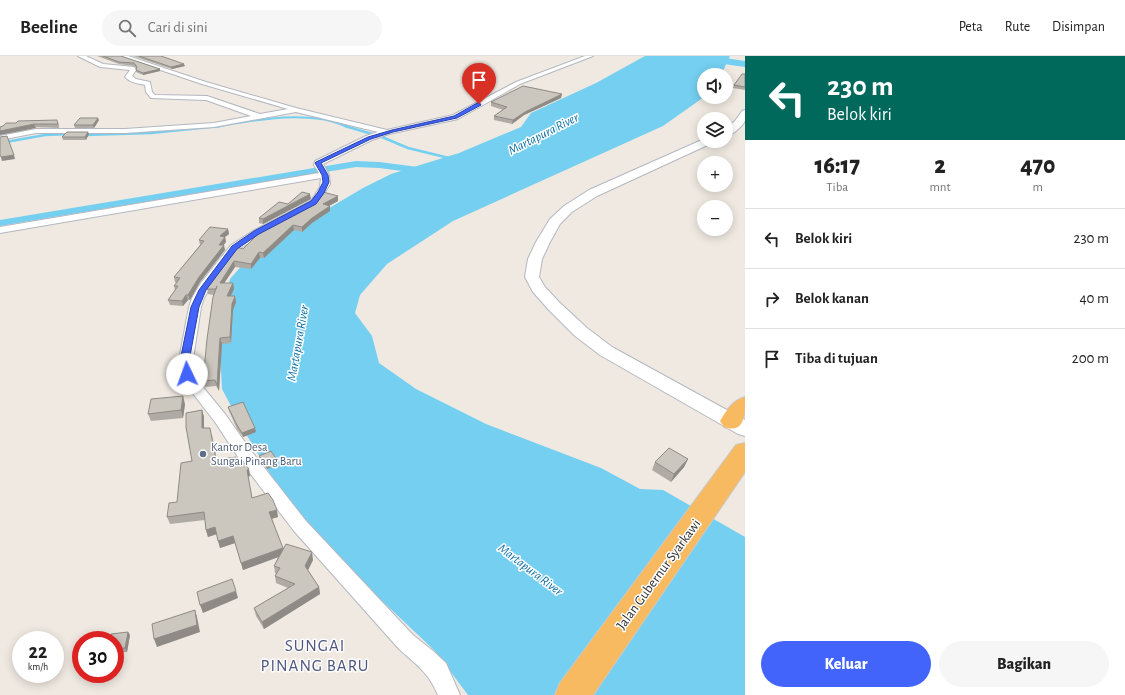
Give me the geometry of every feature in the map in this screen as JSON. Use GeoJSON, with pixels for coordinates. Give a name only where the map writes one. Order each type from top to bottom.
{"type":"FeatureCollection","features":[{"type":"Feature","properties":{"kind":"highway","name":"Jalan Gubernur Syarkawi"},"geometry":{"type":"LineString","coordinates":[[572,695],[745,452]]}},
{"type":"Feature","properties":{"kind":"street"},"geometry":{"type":"LineString","coordinates":[[84,56],[102,66],[132,68],[128,77],[134,81],[148,83],[149,92],[153,96],[207,98],[261,117]]}},
{"type":"Feature","properties":{"kind":"street"},"geometry":{"type":"LineString","coordinates":[[122,56],[197,81],[296,110],[384,133]]}},
{"type":"Feature","properties":{"kind":"street"},"geometry":{"type":"LineString","coordinates":[[449,695],[438,672],[426,658],[406,642],[384,616],[300,526],[246,456],[220,418],[191,382],[185,365],[195,307],[198,298],[207,283],[235,247],[244,240],[314,203],[325,185],[321,161],[369,138],[384,133],[455,117],[518,83],[590,56]]}},
{"type":"Feature","properties":{"kind":"street"},"geometry":{"type":"LineString","coordinates":[[0,138],[36,131],[124,131],[172,129],[225,124],[296,110]]}},
{"type":"Feature","properties":{"kind":"street"},"geometry":{"type":"LineString","coordinates":[[733,127],[745,113]]}},
{"type":"Feature","properties":{"kind":"street"},"geometry":{"type":"LineString","coordinates":[[697,146],[593,193],[568,209],[555,222],[543,242],[535,259],[532,277],[538,289],[554,306],[581,332],[598,345],[741,418]]}},
{"type":"Feature","properties":{"kind":"street"},"geometry":{"type":"LineString","coordinates":[[0,230],[322,171]]}},
{"type":"Feature","properties":{"kind":"water","name":"Martapura River"},"geometry":{"type":"Polygon","coordinates":[[[645,56],[730,56],[724,68],[697,68],[697,102],[663,126],[453,221],[387,264],[360,295],[355,313],[372,336],[379,363],[416,389],[486,424],[601,468],[640,489],[663,490],[745,537],[745,695],[468,695],[435,651],[341,562],[293,512],[246,434],[222,389],[220,352],[222,310],[230,279],[253,253],[363,188],[391,174],[459,153],[521,127],[531,113],[596,83],[645,56]]]}},
{"type":"Feature","properties":{"kind":"building"},"geometry":{"type":"Polygon","coordinates":[[[103,56],[121,56],[160,69],[143,73],[136,70],[137,67],[134,63],[119,62],[103,56]]]}},
{"type":"Feature","properties":{"kind":"building"},"geometry":{"type":"Polygon","coordinates":[[[139,56],[161,56],[184,64],[171,67],[139,56]]]}},
{"type":"Feature","properties":{"kind":"building"},"geometry":{"type":"Polygon","coordinates":[[[742,74],[745,74],[745,87],[734,85],[742,74]]]}},
{"type":"Feature","properties":{"kind":"building"},"geometry":{"type":"Polygon","coordinates":[[[523,86],[562,94],[525,112],[513,120],[494,116],[507,107],[491,102],[523,86]]]}},
{"type":"Feature","properties":{"kind":"building"},"geometry":{"type":"Polygon","coordinates":[[[80,118],[98,118],[93,125],[74,125],[80,118]]]}},
{"type":"Feature","properties":{"kind":"building"},"geometry":{"type":"Polygon","coordinates":[[[57,120],[58,124],[34,124],[0,131],[0,127],[6,123],[16,123],[18,121],[57,120]]]}},
{"type":"Feature","properties":{"kind":"building"},"geometry":{"type":"Polygon","coordinates":[[[67,132],[88,132],[85,137],[62,137],[67,132]]]}},
{"type":"Feature","properties":{"kind":"building"},"geometry":{"type":"Polygon","coordinates":[[[7,136],[14,155],[1,157],[0,137],[7,136]]]}},
{"type":"Feature","properties":{"kind":"building"},"geometry":{"type":"Polygon","coordinates":[[[302,192],[310,194],[263,219],[259,218],[279,202],[288,204],[302,192]]]}},
{"type":"Feature","properties":{"kind":"building"},"geometry":{"type":"Polygon","coordinates":[[[323,192],[338,196],[323,204],[330,206],[302,227],[293,225],[263,253],[259,252],[251,264],[234,261],[220,283],[233,283],[227,296],[235,296],[232,304],[230,337],[220,338],[217,385],[215,380],[203,381],[207,339],[213,297],[216,289],[207,289],[212,279],[237,247],[243,249],[262,230],[317,201],[323,192]]]}},
{"type":"Feature","properties":{"kind":"building"},"geometry":{"type":"Polygon","coordinates":[[[210,227],[228,229],[220,236],[225,237],[219,245],[224,245],[182,301],[168,300],[178,286],[174,286],[180,278],[174,277],[204,241],[199,240],[210,227]]]}},
{"type":"Feature","properties":{"kind":"building"},"geometry":{"type":"Polygon","coordinates":[[[183,396],[181,410],[148,414],[151,399],[183,396]]]}},
{"type":"Feature","properties":{"kind":"building"},"geometry":{"type":"Polygon","coordinates":[[[243,402],[255,428],[242,433],[228,407],[243,402]]]}},
{"type":"Feature","properties":{"kind":"building"},"geometry":{"type":"Polygon","coordinates":[[[202,410],[202,428],[210,428],[216,460],[236,457],[237,462],[242,460],[249,469],[247,470],[252,498],[268,493],[273,500],[277,510],[269,512],[283,548],[241,563],[233,536],[218,541],[215,527],[206,530],[204,512],[167,517],[169,503],[177,502],[181,463],[192,461],[186,427],[186,413],[202,410]]]}},
{"type":"Feature","properties":{"kind":"building"},"geometry":{"type":"Polygon","coordinates":[[[669,448],[688,459],[674,474],[655,462],[669,448]]]}},
{"type":"Feature","properties":{"kind":"building"},"geometry":{"type":"Polygon","coordinates":[[[271,451],[277,460],[266,465],[259,456],[271,451]]]}},
{"type":"Feature","properties":{"kind":"building"},"geometry":{"type":"Polygon","coordinates":[[[286,544],[312,552],[305,566],[319,587],[262,622],[254,608],[295,584],[275,576],[280,568],[274,566],[286,544]]]}},
{"type":"Feature","properties":{"kind":"building"},"geometry":{"type":"Polygon","coordinates":[[[232,579],[236,591],[200,605],[197,592],[232,579]]]}},
{"type":"Feature","properties":{"kind":"building"},"geometry":{"type":"Polygon","coordinates":[[[195,610],[197,625],[154,639],[152,624],[195,610]]]}},
{"type":"Feature","properties":{"kind":"building"},"geometry":{"type":"Polygon","coordinates":[[[124,632],[128,632],[124,648],[124,632]]]}},
{"type":"Feature","properties":{"kind":"waterway"},"geometry":{"type":"LineString","coordinates":[[688,56],[745,64]]}},
{"type":"Feature","properties":{"kind":"waterway"},"geometry":{"type":"LineString","coordinates":[[214,127],[268,119],[294,117],[324,120],[347,127]]}},
{"type":"Feature","properties":{"kind":"waterway"},"geometry":{"type":"LineString","coordinates":[[84,135],[151,133],[220,126]]}},
{"type":"Feature","properties":{"kind":"waterway"},"geometry":{"type":"LineString","coordinates":[[347,127],[382,137],[408,148],[449,158]]}},
{"type":"Feature","properties":{"kind":"waterway"},"geometry":{"type":"LineString","coordinates":[[0,143],[45,135],[69,134]]}},
{"type":"Feature","properties":{"kind":"waterway"},"geometry":{"type":"LineString","coordinates":[[0,223],[356,164],[379,165],[426,171]]}},
{"type":"Feature","properties":{"kind":"place","name":"Kantor Desa Sungai Pinang Baru"},"geometry":{"type":"Point","coordinates":[203,454]}},
{"type":"Feature","properties":{"kind":"district","name":"SUNGAI PINANG BARU"},"geometry":{"type":"Point","coordinates":[315,655]}},
{"type":"Feature","properties":{"kind":"route"},"geometry":{"type":"LineString","coordinates":[[187,374],[185,365],[186,356],[195,307],[202,290],[235,247],[244,240],[314,203],[326,182],[325,175],[318,163],[369,138],[392,131],[443,121],[459,116],[479,104]]}}]}
